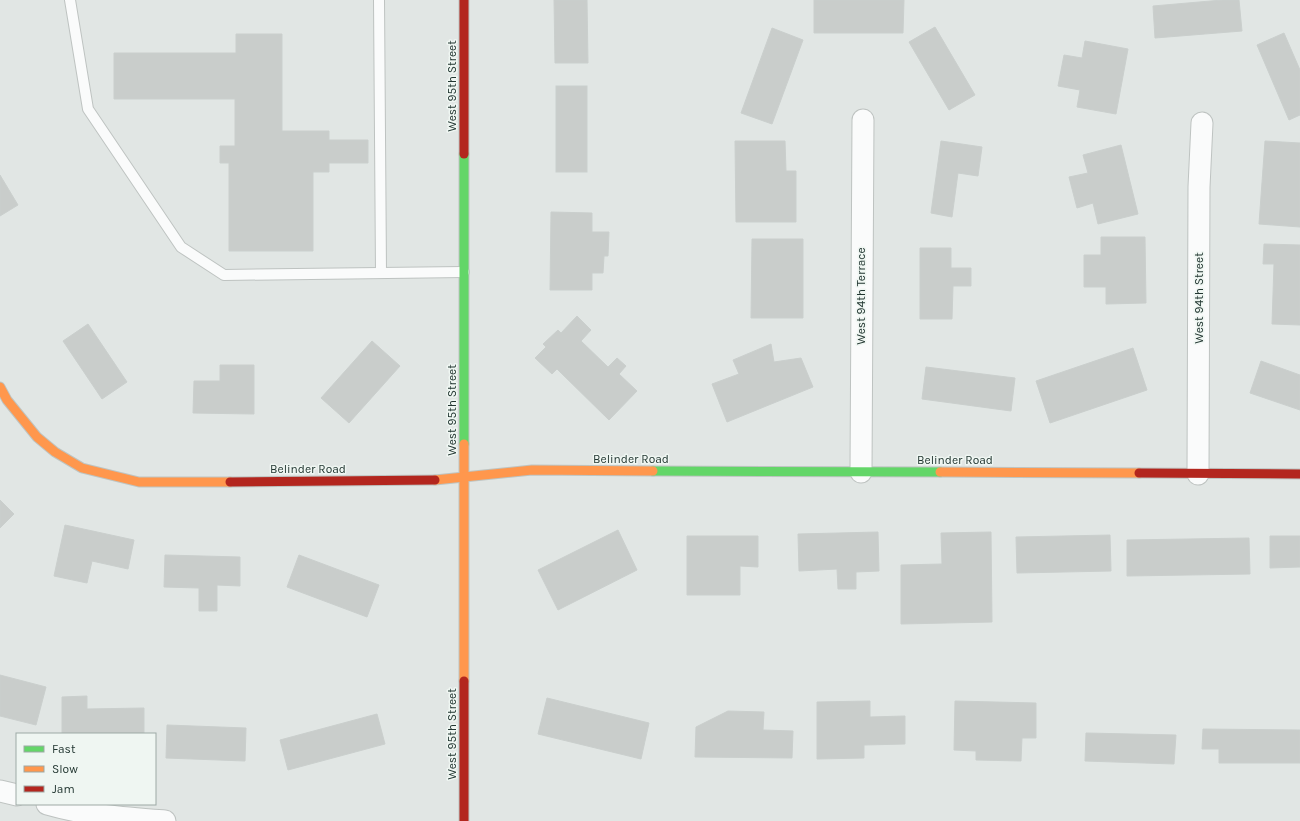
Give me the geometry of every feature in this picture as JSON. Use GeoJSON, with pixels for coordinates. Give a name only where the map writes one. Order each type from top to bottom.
{"type":"FeatureCollection","features":[{"type":"Feature","properties":{"kind":"street","name":"West 95th Street"},"geometry":{"type":"LineString","coordinates":[[464,0],[464,821]]}},
{"type":"Feature","properties":{"kind":"street","name":"West 94th Terrace"},"geometry":{"type":"LineString","coordinates":[[861,472],[862,120]]}},
{"type":"Feature","properties":{"kind":"street","name":"West 94th Street"},"geometry":{"type":"LineString","coordinates":[[1198,474],[1199,195],[1202,123]]}},
{"type":"Feature","properties":{"kind":"street","name":"Belinder Road"},"geometry":{"type":"LineString","coordinates":[[0,387],[7,400],[37,437],[55,452],[82,468],[139,482],[424,481],[532,470],[1300,474]]}},
{"type":"Feature","properties":{"kind":"street"},"geometry":{"type":"LineString","coordinates":[[0,790],[16,795]]}},
{"type":"Feature","properties":{"kind":"street"},"geometry":{"type":"LineString","coordinates":[[51,805],[124,818],[165,821]]}},
{"type":"Feature","properties":{"kind":"lane"},"geometry":{"type":"LineString","coordinates":[[70,0],[88,109],[181,247],[224,275],[464,272]]}},
{"type":"Feature","properties":{"kind":"lane"},"geometry":{"type":"LineString","coordinates":[[379,0],[381,273]]}},
{"type":"Feature","properties":{"kind":"building"},"geometry":{"type":"Polygon","coordinates":[[[554,0],[587,0],[588,63],[555,63],[554,0]]]}},
{"type":"Feature","properties":{"kind":"building"},"geometry":{"type":"Polygon","coordinates":[[[814,0],[904,0],[903,33],[814,33],[814,0]]]}},
{"type":"Feature","properties":{"kind":"building"},"geometry":{"type":"Polygon","coordinates":[[[1239,0],[1242,31],[1155,38],[1153,6],[1239,0]]]}},
{"type":"Feature","properties":{"kind":"building"},"geometry":{"type":"Polygon","coordinates":[[[935,27],[975,95],[949,110],[909,42],[935,27]]]}},
{"type":"Feature","properties":{"kind":"building"},"geometry":{"type":"Polygon","coordinates":[[[772,28],[803,40],[772,124],[741,113],[772,28]]]}},
{"type":"Feature","properties":{"kind":"building"},"geometry":{"type":"Polygon","coordinates":[[[1284,33],[1300,70],[1300,115],[1289,120],[1257,45],[1284,33]]]}},
{"type":"Feature","properties":{"kind":"building"},"geometry":{"type":"Polygon","coordinates":[[[236,34],[282,34],[282,131],[329,131],[329,140],[368,140],[368,163],[329,163],[329,172],[313,172],[313,251],[229,251],[229,163],[220,163],[220,146],[235,146],[235,99],[114,99],[114,53],[236,53],[236,34]]]}},
{"type":"Feature","properties":{"kind":"building"},"geometry":{"type":"Polygon","coordinates":[[[1085,41],[1128,49],[1116,114],[1077,107],[1080,90],[1058,86],[1064,55],[1082,58],[1085,41]]]}},
{"type":"Feature","properties":{"kind":"building"},"geometry":{"type":"Polygon","coordinates":[[[556,86],[587,86],[587,172],[556,172],[556,86]]]}},
{"type":"Feature","properties":{"kind":"building"},"geometry":{"type":"Polygon","coordinates":[[[735,141],[785,141],[786,171],[796,171],[796,222],[736,222],[735,141]]]}},
{"type":"Feature","properties":{"kind":"building"},"geometry":{"type":"Polygon","coordinates":[[[941,141],[982,147],[978,176],[958,173],[952,217],[931,213],[941,141]]]}},
{"type":"Feature","properties":{"kind":"building"},"geometry":{"type":"Polygon","coordinates":[[[1265,141],[1300,143],[1300,227],[1259,224],[1265,141]]]}},
{"type":"Feature","properties":{"kind":"building"},"geometry":{"type":"Polygon","coordinates":[[[1121,145],[1138,214],[1098,224],[1093,203],[1077,208],[1069,177],[1088,173],[1083,155],[1121,145]]]}},
{"type":"Feature","properties":{"kind":"building"},"geometry":{"type":"Polygon","coordinates":[[[0,175],[18,205],[0,216],[0,175]]]}},
{"type":"Feature","properties":{"kind":"building"},"geometry":{"type":"Polygon","coordinates":[[[551,212],[592,213],[592,232],[609,232],[608,256],[604,256],[603,273],[592,273],[592,290],[550,290],[551,212]]]}},
{"type":"Feature","properties":{"kind":"building"},"geometry":{"type":"Polygon","coordinates":[[[1101,237],[1145,237],[1146,303],[1106,304],[1106,287],[1084,287],[1084,255],[1101,255],[1101,237]]]}},
{"type":"Feature","properties":{"kind":"building"},"geometry":{"type":"Polygon","coordinates":[[[752,239],[803,239],[803,318],[751,318],[752,239]]]}},
{"type":"Feature","properties":{"kind":"building"},"geometry":{"type":"Polygon","coordinates":[[[1264,244],[1300,245],[1300,325],[1272,324],[1274,264],[1263,264],[1264,244]]]}},
{"type":"Feature","properties":{"kind":"building"},"geometry":{"type":"Polygon","coordinates":[[[920,248],[951,248],[951,268],[971,268],[971,286],[953,286],[952,319],[920,319],[920,248]]]}},
{"type":"Feature","properties":{"kind":"building"},"geometry":{"type":"Polygon","coordinates":[[[577,316],[591,330],[581,341],[608,367],[617,358],[626,366],[619,374],[637,391],[609,420],[557,369],[552,374],[535,358],[546,347],[543,344],[558,330],[561,333],[577,316]]]}},
{"type":"Feature","properties":{"kind":"building"},"geometry":{"type":"Polygon","coordinates":[[[88,324],[127,382],[102,399],[63,341],[88,324]]]}},
{"type":"Feature","properties":{"kind":"building"},"geometry":{"type":"Polygon","coordinates":[[[372,341],[400,366],[349,423],[321,398],[372,341]]]}},
{"type":"Feature","properties":{"kind":"building"},"geometry":{"type":"Polygon","coordinates":[[[771,344],[774,362],[801,358],[813,387],[727,422],[712,384],[739,374],[733,360],[771,344]]]}},
{"type":"Feature","properties":{"kind":"building"},"geometry":{"type":"Polygon","coordinates":[[[1133,348],[1147,390],[1050,423],[1036,381],[1133,348]]]}},
{"type":"Feature","properties":{"kind":"building"},"geometry":{"type":"Polygon","coordinates":[[[1261,361],[1300,375],[1300,410],[1250,393],[1261,361]]]}},
{"type":"Feature","properties":{"kind":"building"},"geometry":{"type":"Polygon","coordinates":[[[220,365],[254,365],[254,414],[193,413],[194,381],[220,381],[220,365]]]}},
{"type":"Feature","properties":{"kind":"building"},"geometry":{"type":"Polygon","coordinates":[[[926,367],[1015,378],[1011,411],[922,399],[926,367]]]}},
{"type":"Feature","properties":{"kind":"building"},"geometry":{"type":"Polygon","coordinates":[[[0,500],[14,514],[0,528],[0,500]]]}},
{"type":"Feature","properties":{"kind":"building"},"geometry":{"type":"Polygon","coordinates":[[[65,525],[134,540],[128,569],[92,561],[87,583],[54,576],[65,525]]]}},
{"type":"Feature","properties":{"kind":"building"},"geometry":{"type":"Polygon","coordinates":[[[618,530],[637,570],[558,610],[538,570],[618,530]]]}},
{"type":"Feature","properties":{"kind":"building"},"geometry":{"type":"Polygon","coordinates":[[[878,532],[879,571],[856,572],[856,589],[838,589],[837,569],[799,571],[798,534],[878,532]]]}},
{"type":"Feature","properties":{"kind":"building"},"geometry":{"type":"Polygon","coordinates":[[[991,532],[992,622],[901,624],[901,565],[942,564],[941,533],[991,532]]]}},
{"type":"Feature","properties":{"kind":"building"},"geometry":{"type":"Polygon","coordinates":[[[1110,535],[1111,571],[1017,573],[1016,537],[1110,535]]]}},
{"type":"Feature","properties":{"kind":"building"},"geometry":{"type":"Polygon","coordinates":[[[687,536],[758,536],[758,567],[740,566],[740,595],[687,595],[687,536]]]}},
{"type":"Feature","properties":{"kind":"building"},"geometry":{"type":"Polygon","coordinates":[[[1270,536],[1300,536],[1300,567],[1270,568],[1270,536]]]}},
{"type":"Feature","properties":{"kind":"building"},"geometry":{"type":"Polygon","coordinates":[[[1249,538],[1250,574],[1127,576],[1127,540],[1249,538]]]}},
{"type":"Feature","properties":{"kind":"building"},"geometry":{"type":"Polygon","coordinates":[[[165,555],[240,557],[240,586],[217,585],[217,611],[199,611],[199,588],[164,587],[165,555]]]}},
{"type":"Feature","properties":{"kind":"building"},"geometry":{"type":"Polygon","coordinates":[[[299,555],[379,585],[367,617],[287,587],[299,555]]]}},
{"type":"Feature","properties":{"kind":"building"},"geometry":{"type":"Polygon","coordinates":[[[0,675],[46,687],[36,725],[0,716],[0,675]]]}},
{"type":"Feature","properties":{"kind":"building"},"geometry":{"type":"Polygon","coordinates":[[[87,696],[87,709],[144,708],[144,733],[62,733],[62,697],[87,696]]]}},
{"type":"Feature","properties":{"kind":"building"},"geometry":{"type":"Polygon","coordinates":[[[547,698],[649,723],[641,759],[538,734],[547,698]]]}},
{"type":"Feature","properties":{"kind":"building"},"geometry":{"type":"Polygon","coordinates":[[[870,701],[870,717],[905,716],[905,744],[864,745],[864,758],[817,759],[817,702],[870,701]]]}},
{"type":"Feature","properties":{"kind":"building"},"geometry":{"type":"Polygon","coordinates":[[[955,701],[1036,703],[1036,738],[1022,738],[1021,761],[976,760],[976,751],[954,750],[955,701]]]}},
{"type":"Feature","properties":{"kind":"building"},"geometry":{"type":"Polygon","coordinates":[[[728,711],[764,712],[763,730],[793,731],[792,758],[695,757],[696,727],[728,711]]]}},
{"type":"Feature","properties":{"kind":"building"},"geometry":{"type":"Polygon","coordinates":[[[377,714],[385,744],[288,770],[280,740],[377,714]]]}},
{"type":"Feature","properties":{"kind":"building"},"geometry":{"type":"Polygon","coordinates":[[[167,725],[246,728],[245,761],[166,758],[167,725]]]}},
{"type":"Feature","properties":{"kind":"building"},"geometry":{"type":"Polygon","coordinates":[[[1203,729],[1300,730],[1300,763],[1219,763],[1219,749],[1202,749],[1203,729]]]}},
{"type":"Feature","properties":{"kind":"building"},"geometry":{"type":"Polygon","coordinates":[[[1086,733],[1176,735],[1174,764],[1085,761],[1086,733]]]}},
{"type":"Feature","properties":{"kind":"traffic: fast"},"geometry":{"type":"LineString","coordinates":[[464,154],[464,444]]}},
{"type":"Feature","properties":{"kind":"traffic: fast"},"geometry":{"type":"LineString","coordinates":[[653,471],[940,472]]}},
{"type":"Feature","properties":{"kind":"traffic: slow"},"geometry":{"type":"LineString","coordinates":[[0,387],[7,400],[37,437],[55,452],[82,468],[139,482],[230,482]]}},
{"type":"Feature","properties":{"kind":"traffic: slow"},"geometry":{"type":"LineString","coordinates":[[464,444],[464,681]]}},
{"type":"Feature","properties":{"kind":"traffic: slow"},"geometry":{"type":"LineString","coordinates":[[435,480],[532,470],[653,471]]}},
{"type":"Feature","properties":{"kind":"traffic: slow"},"geometry":{"type":"LineString","coordinates":[[940,472],[1139,473]]}},
{"type":"Feature","properties":{"kind":"traffic: jam"},"geometry":{"type":"LineString","coordinates":[[464,0],[464,154]]}},
{"type":"Feature","properties":{"kind":"traffic: jam"},"geometry":{"type":"LineString","coordinates":[[1139,473],[1300,474]]}},
{"type":"Feature","properties":{"kind":"traffic: jam"},"geometry":{"type":"LineString","coordinates":[[230,482],[435,480]]}},
{"type":"Feature","properties":{"kind":"traffic: jam"},"geometry":{"type":"LineString","coordinates":[[464,681],[464,821]]}}]}
